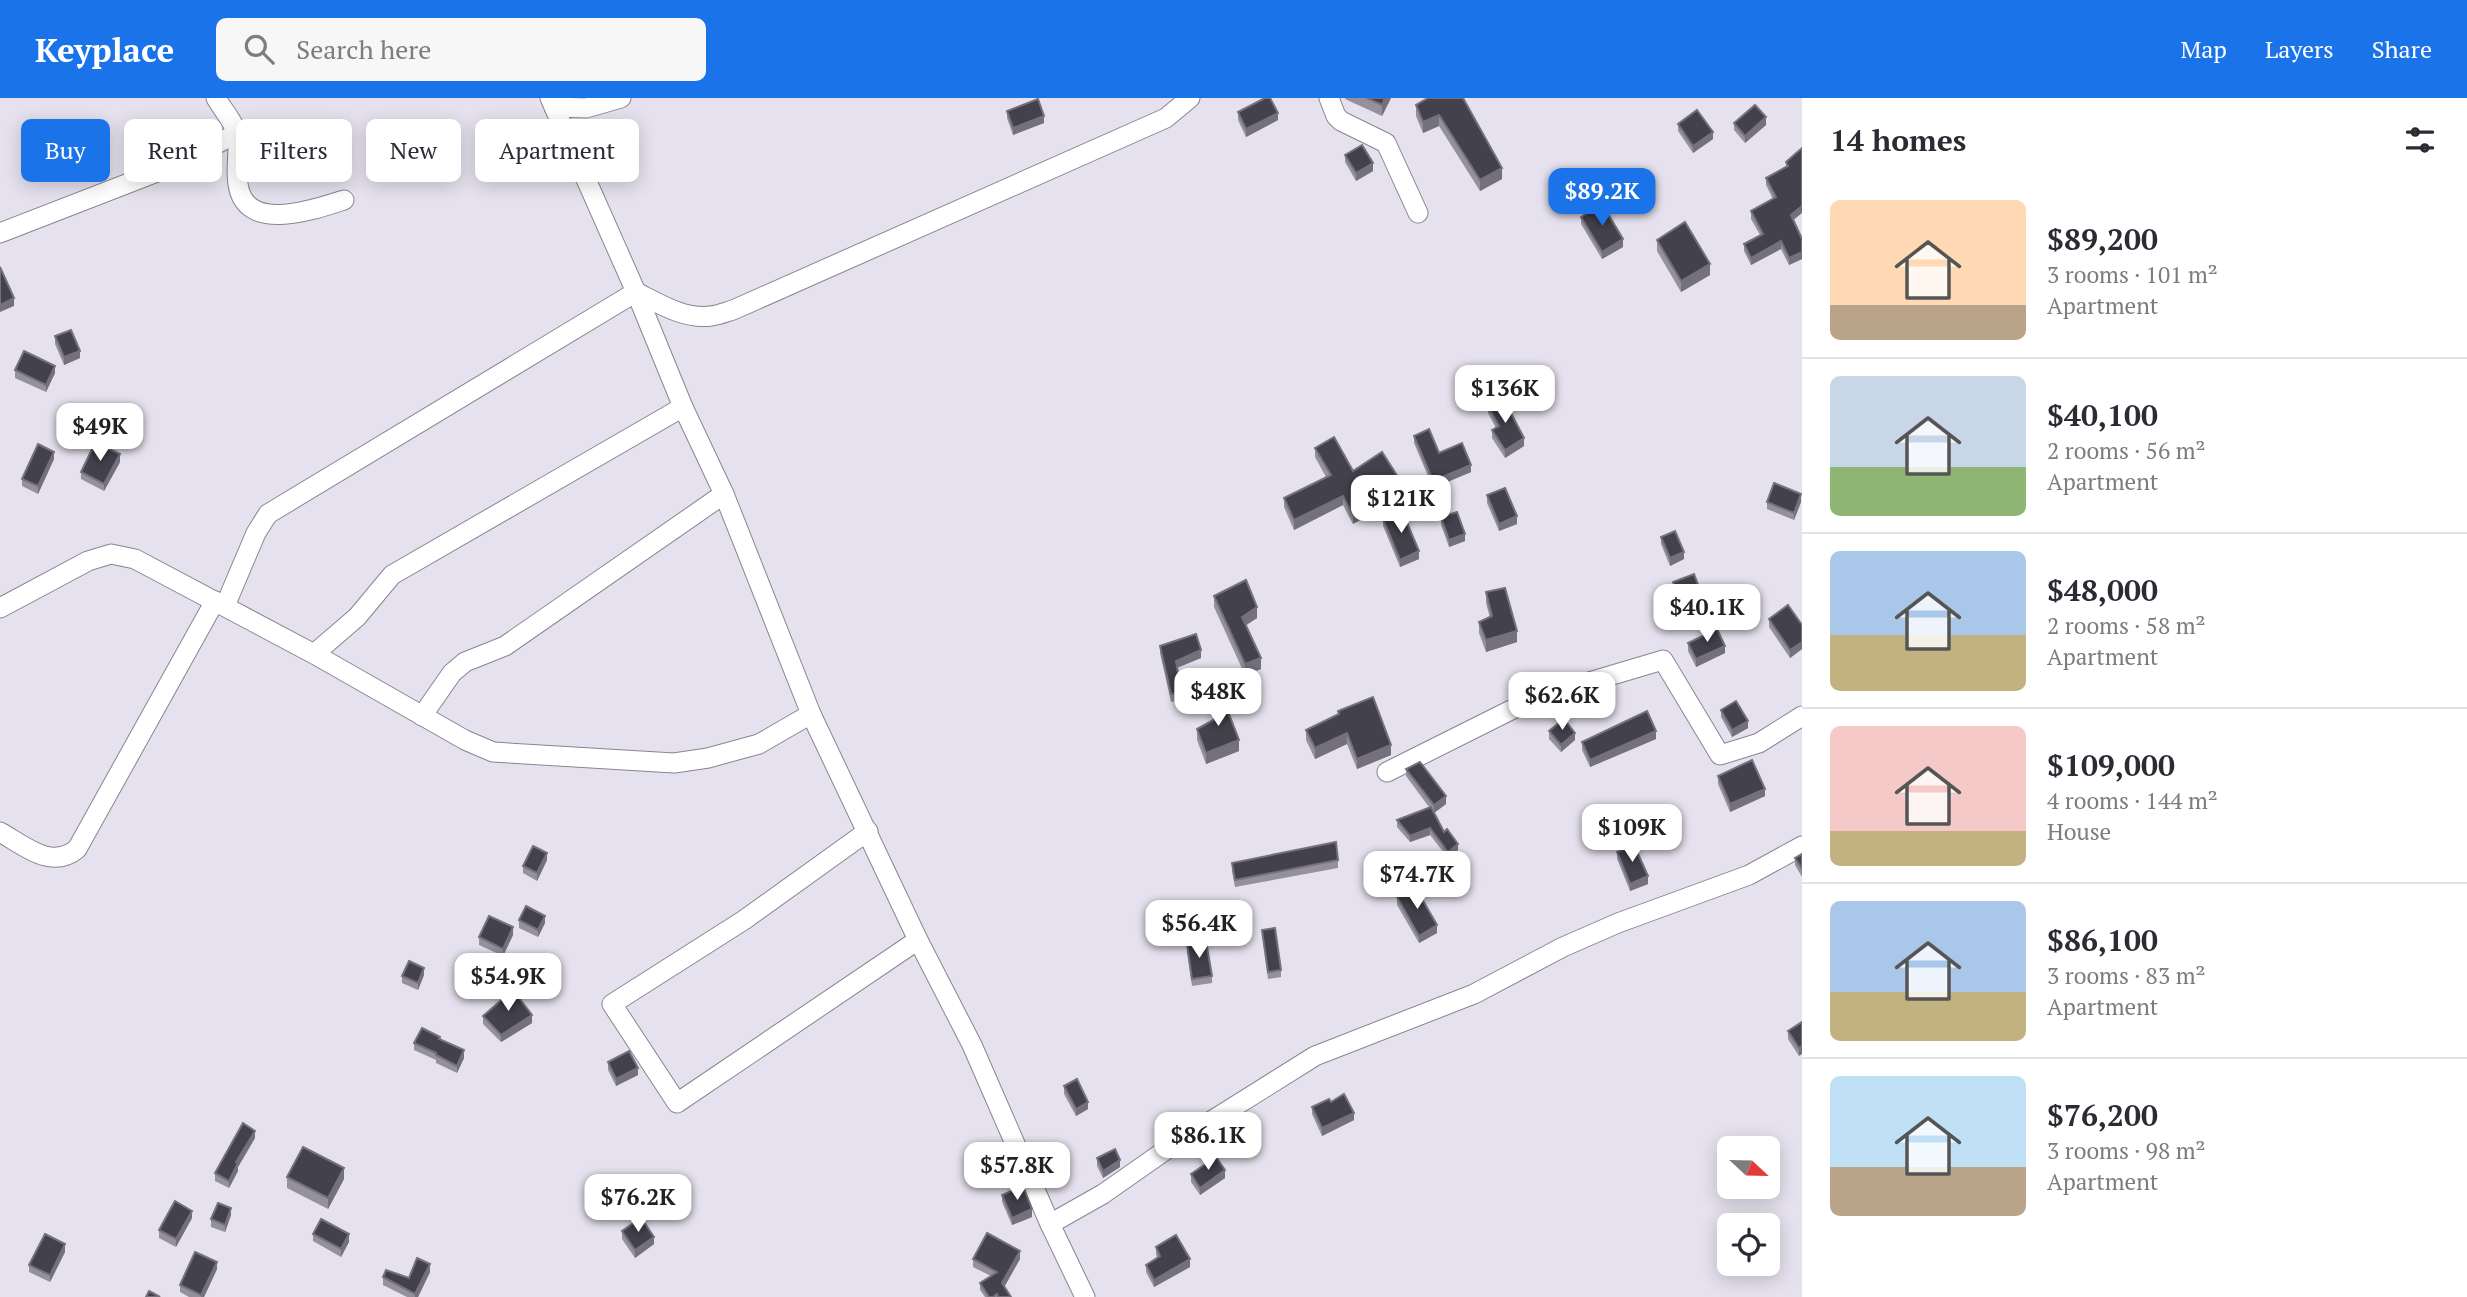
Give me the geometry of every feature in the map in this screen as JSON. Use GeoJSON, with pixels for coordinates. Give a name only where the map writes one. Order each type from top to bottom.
{"type":"FeatureCollection","features":[{"type":"Feature","properties":{"kind":"street"},"geometry":{"type":"LineString","coordinates":[[216,98],[236,131]]}},
{"type":"Feature","properties":{"kind":"street"},"geometry":{"type":"LineString","coordinates":[[552,102],[597,107],[621,98]]}},
{"type":"Feature","properties":{"kind":"street"},"geometry":{"type":"LineString","coordinates":[[636,292],[669,309],[687,314],[710,317],[733,310],[1166,118],[1189,98]]}},
{"type":"Feature","properties":{"kind":"street"},"geometry":{"type":"LineString","coordinates":[[1329,98],[1336,116],[1341,121],[1386,143],[1418,213]]}},
{"type":"Feature","properties":{"kind":"street"},"geometry":{"type":"LineString","coordinates":[[552,102],[636,292],[683,407],[724,494],[810,714],[918,940],[972,1045],[1085,1297]]}},
{"type":"Feature","properties":{"kind":"street"},"geometry":{"type":"LineString","coordinates":[[0,233],[183,162],[236,134]]}},
{"type":"Feature","properties":{"kind":"street"},"geometry":{"type":"LineString","coordinates":[[238,182],[248,207],[263,214],[302,213],[344,200]]}},
{"type":"Feature","properties":{"kind":"street"},"geometry":{"type":"LineString","coordinates":[[0,832],[52,860],[66,857],[77,849],[220,603],[268,514],[636,292]]}},
{"type":"Feature","properties":{"kind":"street"},"geometry":{"type":"LineString","coordinates":[[314,654],[358,617],[392,575],[683,407]]}},
{"type":"Feature","properties":{"kind":"street"},"geometry":{"type":"LineString","coordinates":[[422,716],[458,667],[505,646],[724,494]]}},
{"type":"Feature","properties":{"kind":"street"},"geometry":{"type":"LineString","coordinates":[[0,608],[88,561],[111,554],[135,559],[314,654],[465,740],[493,752],[674,763],[708,758],[758,744],[810,714]]}},
{"type":"Feature","properties":{"kind":"street"},"geometry":{"type":"LineString","coordinates":[[1387,772],[1535,698],[1663,660],[1720,755],[1759,743],[1802,716]]}},
{"type":"Feature","properties":{"kind":"street"},"geometry":{"type":"LineString","coordinates":[[868,831],[744,920],[612,1004],[677,1103],[918,940]]}},
{"type":"Feature","properties":{"kind":"street"},"geometry":{"type":"LineString","coordinates":[[1050,1224],[1103,1194],[1173,1145],[1315,1056],[1475,994],[1563,947],[1618,923],[1749,875],[1802,846]]}},
{"type":"Feature","properties":{"kind":"building"},"geometry":{"type":"Polygon","coordinates":[[[1270,98],[1278,113],[1246,129],[1238,112],[1270,98]]]}},
{"type":"Feature","properties":{"kind":"building"},"geometry":{"type":"Polygon","coordinates":[[[1367,98],[1385,98],[1382,105],[1367,98]]]}},
{"type":"Feature","properties":{"kind":"building"},"geometry":{"type":"Polygon","coordinates":[[[1428,98],[1463,98],[1502,168],[1480,180],[1439,115],[1423,122],[1416,105],[1428,98]]]}},
{"type":"Feature","properties":{"kind":"building"},"geometry":{"type":"Polygon","coordinates":[[[1038,99],[1044,116],[1013,128],[1007,111],[1038,99]]]}},
{"type":"Feature","properties":{"kind":"building"},"geometry":{"type":"Polygon","coordinates":[[[1755,105],[1766,117],[1745,136],[1734,123],[1755,105]]]}},
{"type":"Feature","properties":{"kind":"building"},"geometry":{"type":"Polygon","coordinates":[[[1697,110],[1713,132],[1693,146],[1678,124],[1697,110]]]}},
{"type":"Feature","properties":{"kind":"building"},"geometry":{"type":"Polygon","coordinates":[[[1362,145],[1373,163],[1356,173],[1345,155],[1362,145]]]}},
{"type":"Feature","properties":{"kind":"building"},"geometry":{"type":"Polygon","coordinates":[[[1802,148],[1802,206],[1791,215],[1802,239],[1802,252],[1789,258],[1781,241],[1751,258],[1744,244],[1763,234],[1751,211],[1776,197],[1766,178],[1788,166],[1786,162],[1802,148]]]}},
{"type":"Feature","properties":{"kind":"building"},"geometry":{"type":"Polygon","coordinates":[[[1602,204],[1623,239],[1602,252],[1581,217],[1602,204]]]}},
{"type":"Feature","properties":{"kind":"building"},"geometry":{"type":"Polygon","coordinates":[[[1685,222],[1710,264],[1681,281],[1657,240],[1685,222]]]}},
{"type":"Feature","properties":{"kind":"building"},"geometry":{"type":"Polygon","coordinates":[[[0,267],[14,298],[0,305],[0,267]]]}},
{"type":"Feature","properties":{"kind":"building"},"geometry":{"type":"Polygon","coordinates":[[[71,330],[80,351],[64,357],[55,336],[71,330]]]}},
{"type":"Feature","properties":{"kind":"building"},"geometry":{"type":"Polygon","coordinates":[[[24,351],[55,366],[46,385],[15,370],[24,351]]]}},
{"type":"Feature","properties":{"kind":"building"},"geometry":{"type":"Polygon","coordinates":[[[1503,398],[1524,438],[1505,450],[1492,430],[1499,426],[1488,406],[1503,398]]]}},
{"type":"Feature","properties":{"kind":"building"},"geometry":{"type":"Polygon","coordinates":[[[1429,429],[1439,453],[1462,443],[1471,465],[1433,481],[1414,436],[1429,429]]]}},
{"type":"Feature","properties":{"kind":"building"},"geometry":{"type":"Polygon","coordinates":[[[1334,437],[1353,471],[1382,452],[1398,477],[1368,497],[1372,504],[1353,515],[1343,496],[1294,520],[1284,498],[1331,475],[1315,448],[1334,437]]]}},
{"type":"Feature","properties":{"kind":"building"},"geometry":{"type":"Polygon","coordinates":[[[95,443],[120,454],[104,484],[81,472],[95,443]]]}},
{"type":"Feature","properties":{"kind":"building"},"geometry":{"type":"Polygon","coordinates":[[[38,444],[54,452],[38,486],[22,479],[38,444]]]}},
{"type":"Feature","properties":{"kind":"building"},"geometry":{"type":"Polygon","coordinates":[[[1774,483],[1801,494],[1794,513],[1767,502],[1774,483]]]}},
{"type":"Feature","properties":{"kind":"building"},"geometry":{"type":"Polygon","coordinates":[[[1505,488],[1517,516],[1499,524],[1487,495],[1505,488]]]}},
{"type":"Feature","properties":{"kind":"building"},"geometry":{"type":"Polygon","coordinates":[[[1402,511],[1419,551],[1400,560],[1383,519],[1402,511]]]}},
{"type":"Feature","properties":{"kind":"building"},"geometry":{"type":"Polygon","coordinates":[[[1457,512],[1465,534],[1449,540],[1441,517],[1457,512]]]}},
{"type":"Feature","properties":{"kind":"building"},"geometry":{"type":"Polygon","coordinates":[[[1675,531],[1684,552],[1670,558],[1661,537],[1675,531]]]}},
{"type":"Feature","properties":{"kind":"building"},"geometry":{"type":"Polygon","coordinates":[[[1694,574],[1700,590],[1679,598],[1673,582],[1694,574]]]}},
{"type":"Feature","properties":{"kind":"building"},"geometry":{"type":"Polygon","coordinates":[[[1246,580],[1257,607],[1242,617],[1261,658],[1245,664],[1214,596],[1246,580]]]}},
{"type":"Feature","properties":{"kind":"building"},"geometry":{"type":"Polygon","coordinates":[[[1505,588],[1517,631],[1486,640],[1479,622],[1492,616],[1486,592],[1505,588]]]}},
{"type":"Feature","properties":{"kind":"building"},"geometry":{"type":"Polygon","coordinates":[[[1788,605],[1802,625],[1802,642],[1790,650],[1769,619],[1788,605]]]}},
{"type":"Feature","properties":{"kind":"building"},"geometry":{"type":"Polygon","coordinates":[[[1717,629],[1725,646],[1696,659],[1688,643],[1717,629]]]}},
{"type":"Feature","properties":{"kind":"building"},"geometry":{"type":"Polygon","coordinates":[[[1196,634],[1201,650],[1176,661],[1181,692],[1171,694],[1160,646],[1196,634]]]}},
{"type":"Feature","properties":{"kind":"building"},"geometry":{"type":"Polygon","coordinates":[[[1222,696],[1239,740],[1206,753],[1197,729],[1217,718],[1210,699],[1222,696]]]}},
{"type":"Feature","properties":{"kind":"building"},"geometry":{"type":"Polygon","coordinates":[[[1373,697],[1391,745],[1357,759],[1347,733],[1315,748],[1306,730],[1339,714],[1338,711],[1373,697]]]}},
{"type":"Feature","properties":{"kind":"building"},"geometry":{"type":"Polygon","coordinates":[[[1736,701],[1748,721],[1732,730],[1721,710],[1736,701]]]}},
{"type":"Feature","properties":{"kind":"building"},"geometry":{"type":"Polygon","coordinates":[[[1647,711],[1656,731],[1590,760],[1582,742],[1647,711]]]}},
{"type":"Feature","properties":{"kind":"building"},"geometry":{"type":"Polygon","coordinates":[[[1564,719],[1575,733],[1561,745],[1549,731],[1564,719]]]}},
{"type":"Feature","properties":{"kind":"building"},"geometry":{"type":"Polygon","coordinates":[[[1752,760],[1765,789],[1730,804],[1718,776],[1752,760]]]}},
{"type":"Feature","properties":{"kind":"building"},"geometry":{"type":"Polygon","coordinates":[[[1420,762],[1446,796],[1434,805],[1406,769],[1420,762]]]}},
{"type":"Feature","properties":{"kind":"building"},"geometry":{"type":"Polygon","coordinates":[[[1431,807],[1444,832],[1447,829],[1458,844],[1448,852],[1430,828],[1410,836],[1397,820],[1431,807]]]}},
{"type":"Feature","properties":{"kind":"building"},"geometry":{"type":"Polygon","coordinates":[[[1336,842],[1338,860],[1235,880],[1232,863],[1336,842]]]}},
{"type":"Feature","properties":{"kind":"building"},"geometry":{"type":"Polygon","coordinates":[[[1634,845],[1648,876],[1630,884],[1617,852],[1634,845]]]}},
{"type":"Feature","properties":{"kind":"building"},"geometry":{"type":"Polygon","coordinates":[[[533,846],[547,853],[537,873],[523,866],[533,846]]]}},
{"type":"Feature","properties":{"kind":"building"},"geometry":{"type":"Polygon","coordinates":[[[1802,854],[1802,869],[1795,858],[1802,854]]]}},
{"type":"Feature","properties":{"kind":"building"},"geometry":{"type":"Polygon","coordinates":[[[1415,887],[1437,925],[1419,936],[1397,897],[1415,887]]]}},
{"type":"Feature","properties":{"kind":"building"},"geometry":{"type":"Polygon","coordinates":[[[526,906],[545,916],[538,930],[519,920],[526,906]]]}},
{"type":"Feature","properties":{"kind":"building"},"geometry":{"type":"Polygon","coordinates":[[[489,916],[513,927],[503,949],[479,937],[489,916]]]}},
{"type":"Feature","properties":{"kind":"building"},"geometry":{"type":"Polygon","coordinates":[[[1275,928],[1281,970],[1268,972],[1262,930],[1275,928]]]}},
{"type":"Feature","properties":{"kind":"building"},"geometry":{"type":"Polygon","coordinates":[[[1206,941],[1212,976],[1192,979],[1187,944],[1206,941]]]}},
{"type":"Feature","properties":{"kind":"building"},"geometry":{"type":"Polygon","coordinates":[[[409,961],[424,968],[418,983],[402,976],[409,961]]]}},
{"type":"Feature","properties":{"kind":"building"},"geometry":{"type":"Polygon","coordinates":[[[513,990],[532,1015],[501,1035],[483,1016],[513,990]]]}},
{"type":"Feature","properties":{"kind":"building"},"geometry":{"type":"Polygon","coordinates":[[[1802,1022],[1802,1046],[1799,1048],[1788,1031],[1802,1022]]]}},
{"type":"Feature","properties":{"kind":"building"},"geometry":{"type":"Polygon","coordinates":[[[422,1028],[464,1050],[457,1066],[414,1043],[422,1028]]]}},
{"type":"Feature","properties":{"kind":"building"},"geometry":{"type":"Polygon","coordinates":[[[629,1051],[638,1068],[616,1079],[608,1062],[629,1051]]]}},
{"type":"Feature","properties":{"kind":"building"},"geometry":{"type":"Polygon","coordinates":[[[1077,1079],[1088,1102],[1076,1109],[1064,1086],[1077,1079]]]}},
{"type":"Feature","properties":{"kind":"building"},"geometry":{"type":"Polygon","coordinates":[[[1344,1094],[1354,1113],[1322,1128],[1312,1107],[1329,1099],[1331,1102],[1344,1094]]]}},
{"type":"Feature","properties":{"kind":"building"},"geometry":{"type":"Polygon","coordinates":[[[243,1123],[255,1131],[236,1162],[238,1163],[229,1181],[215,1173],[243,1123]]]}},
{"type":"Feature","properties":{"kind":"building"},"geometry":{"type":"Polygon","coordinates":[[[303,1147],[344,1168],[328,1198],[287,1177],[303,1147]]]}},
{"type":"Feature","properties":{"kind":"building"},"geometry":{"type":"Polygon","coordinates":[[[1115,1149],[1120,1160],[1103,1171],[1097,1158],[1115,1149]]]}},
{"type":"Feature","properties":{"kind":"building"},"geometry":{"type":"Polygon","coordinates":[[[1216,1157],[1225,1170],[1200,1188],[1191,1174],[1216,1157]]]}},
{"type":"Feature","properties":{"kind":"building"},"geometry":{"type":"Polygon","coordinates":[[[1023,1186],[1032,1209],[1012,1218],[1002,1195],[1023,1186]]]}},
{"type":"Feature","properties":{"kind":"building"},"geometry":{"type":"Polygon","coordinates":[[[175,1201],[192,1211],[176,1239],[159,1230],[175,1201]]]}},
{"type":"Feature","properties":{"kind":"building"},"geometry":{"type":"Polygon","coordinates":[[[218,1203],[231,1208],[225,1225],[211,1219],[218,1203]]]}},
{"type":"Feature","properties":{"kind":"building"},"geometry":{"type":"Polygon","coordinates":[[[641,1218],[654,1237],[635,1250],[622,1231],[641,1218]]]}},
{"type":"Feature","properties":{"kind":"building"},"geometry":{"type":"Polygon","coordinates":[[[321,1219],[349,1234],[341,1249],[313,1234],[321,1219]]]}},
{"type":"Feature","properties":{"kind":"building"},"geometry":{"type":"Polygon","coordinates":[[[987,1233],[1020,1251],[1002,1283],[1011,1297],[998,1297],[997,1294],[989,1297],[980,1283],[997,1272],[973,1259],[987,1233]]]}},
{"type":"Feature","properties":{"kind":"building"},"geometry":{"type":"Polygon","coordinates":[[[45,1234],[65,1244],[50,1275],[29,1265],[45,1234]]]}},
{"type":"Feature","properties":{"kind":"building"},"geometry":{"type":"Polygon","coordinates":[[[1176,1235],[1190,1259],[1154,1280],[1146,1265],[1160,1256],[1156,1247],[1176,1235]]]}},
{"type":"Feature","properties":{"kind":"building"},"geometry":{"type":"Polygon","coordinates":[[[195,1252],[217,1262],[201,1295],[180,1285],[195,1252]]]}},
{"type":"Feature","properties":{"kind":"building"},"geometry":{"type":"Polygon","coordinates":[[[417,1258],[430,1264],[415,1294],[383,1277],[386,1270],[409,1278],[417,1258]]]}},
{"type":"Feature","properties":{"kind":"building"},"geometry":{"type":"Polygon","coordinates":[[[149,1291],[160,1297],[146,1297],[149,1291]]]}}]}
